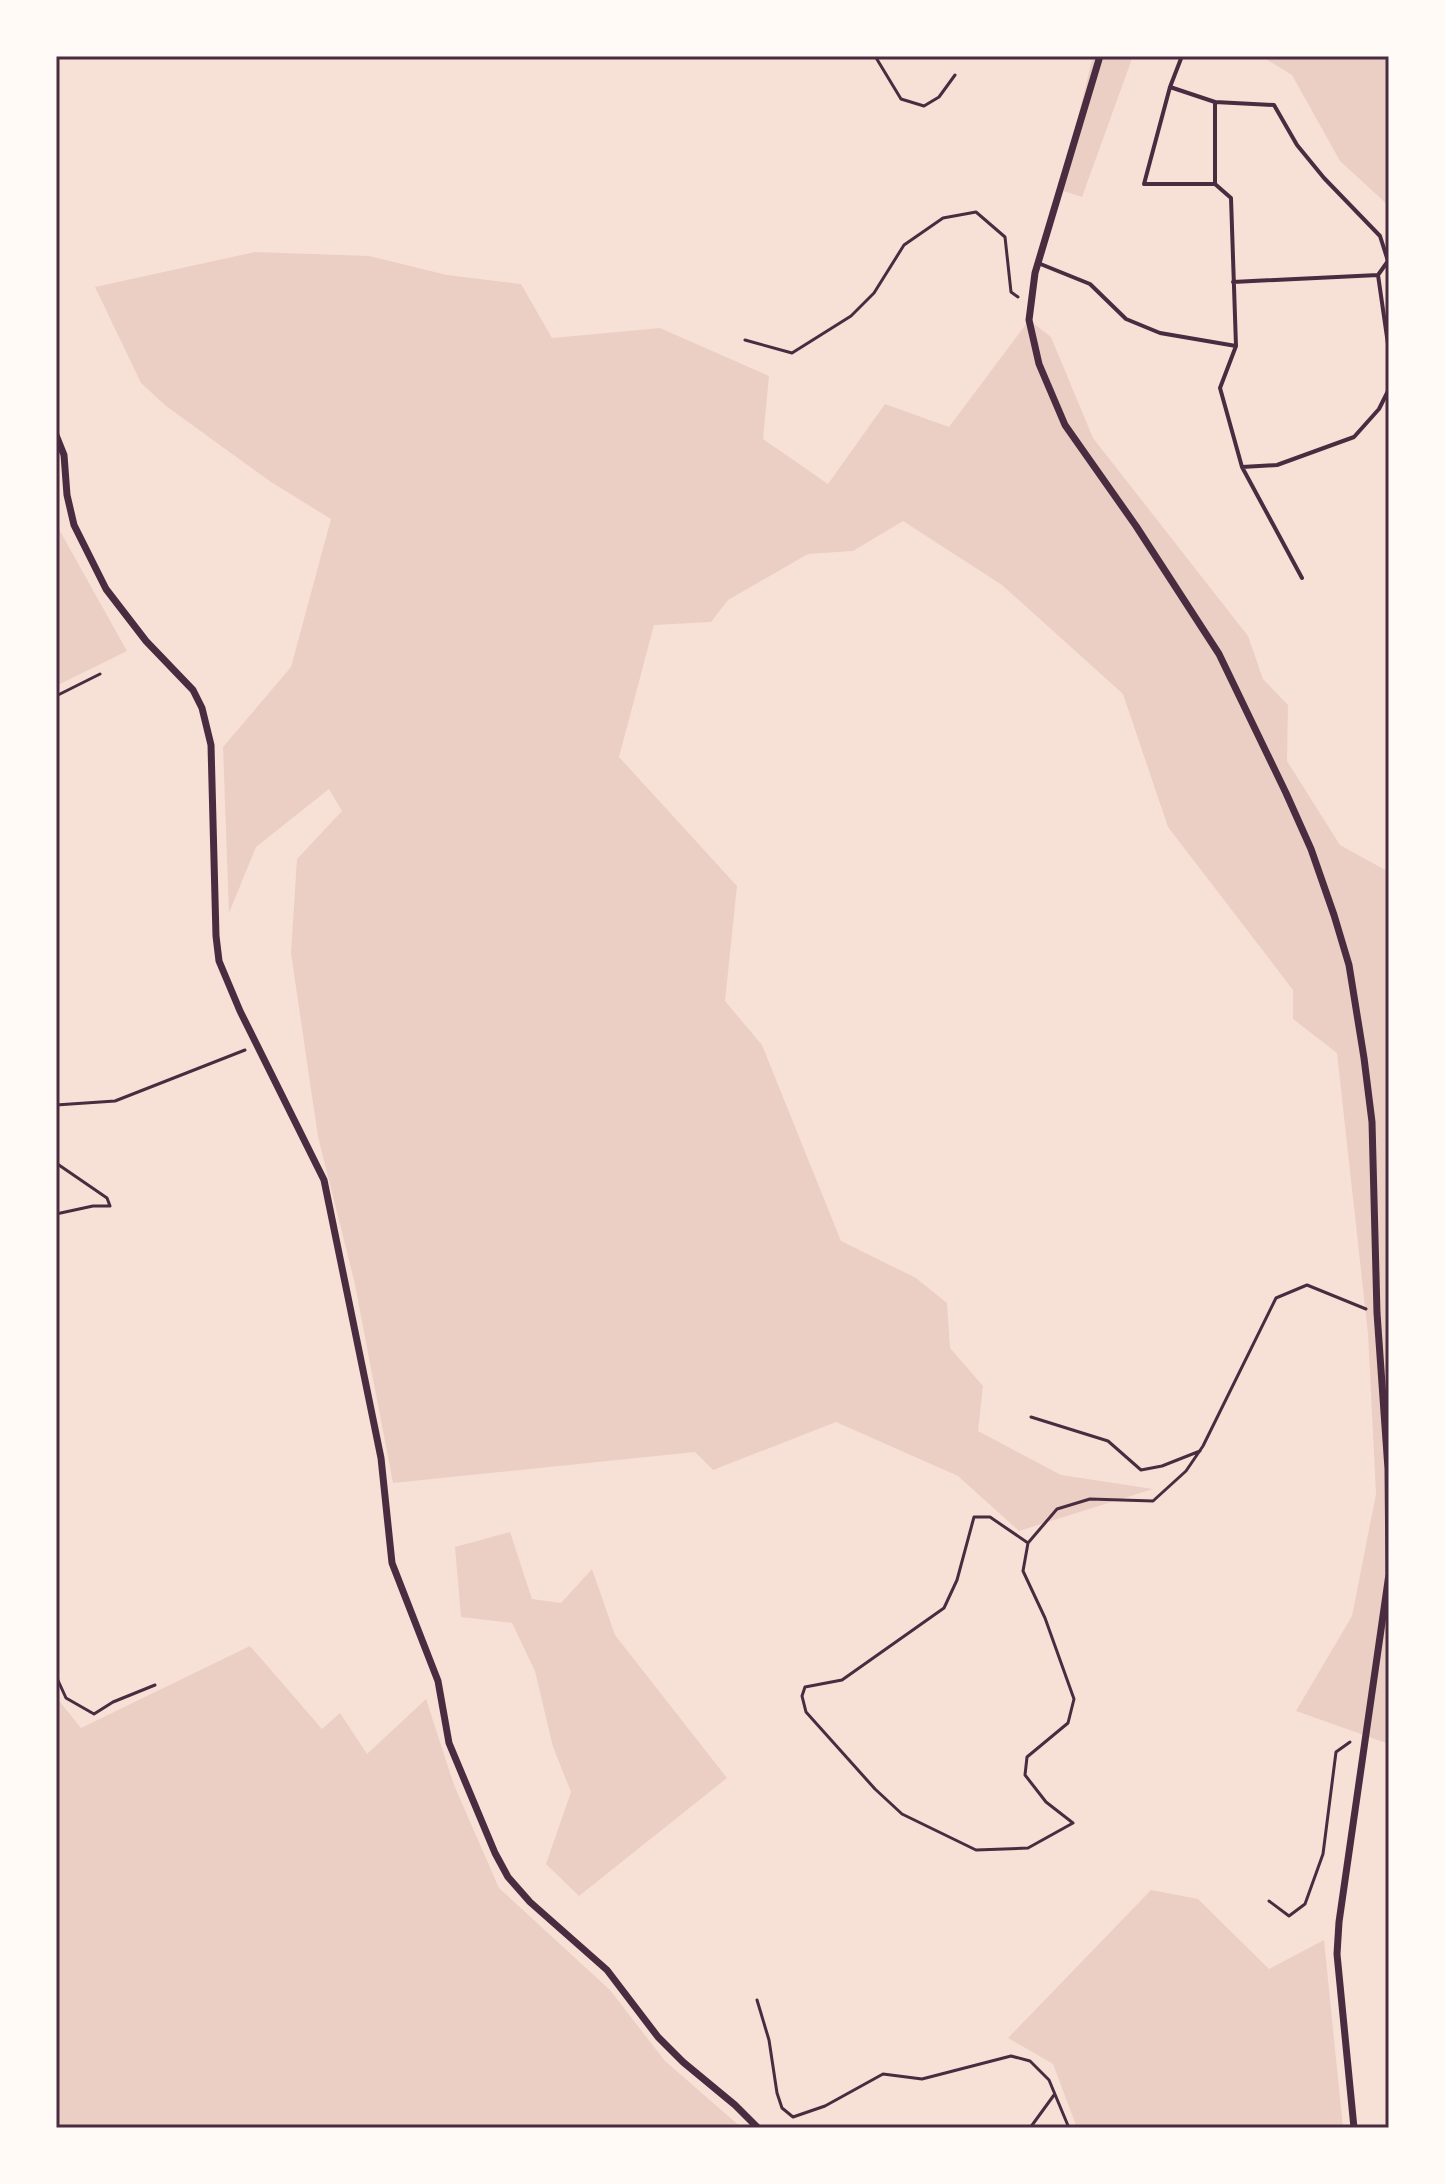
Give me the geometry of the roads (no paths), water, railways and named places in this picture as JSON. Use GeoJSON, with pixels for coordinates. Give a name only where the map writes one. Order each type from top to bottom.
{"type":"FeatureCollection","features":[{"type":"Feature","properties":{"kind":"street"},"geometry":{"type":"LineString","coordinates":[[1100,56],[1038,263],[1029,320],[1039,364],[1065,425],[1136,526],[1219,654],[1292,807],[1334,915],[1349,965],[1372,1122],[1377,1313],[1388,1469],[1389,1574],[1339,1922],[1337,1954],[1354,2128]]}},
{"type":"Feature","properties":{"kind":"street"},"geometry":{"type":"LineString","coordinates":[[56,435],[64,455],[67,495],[74,525],[106,589],[146,641],[193,690],[202,708],[211,745],[219,961],[256,1045],[324,1180],[381,1458],[392,1563],[438,1681],[449,1743],[508,1877],[530,1902],[607,1970],[658,2037],[758,2128]]}},
{"type":"Feature","properties":{"kind":"lane"},"geometry":{"type":"LineString","coordinates":[[1182,56],[1170,87],[1144,184],[1215,184],[1231,198],[1236,346],[1220,388],[1242,467],[1302,578]]}},
{"type":"Feature","properties":{"kind":"lane"},"geometry":{"type":"LineString","coordinates":[[1170,87],[1215,102],[1274,105],[1297,145],[1380,236],[1388,261],[1378,275],[1389,351]]}},
{"type":"Feature","properties":{"kind":"lane"},"geometry":{"type":"LineString","coordinates":[[1215,102],[1215,184]]}},
{"type":"Feature","properties":{"kind":"lane"},"geometry":{"type":"LineString","coordinates":[[1038,263],[1090,284],[1126,319],[1160,333],[1236,346]]}},
{"type":"Feature","properties":{"kind":"lane"},"geometry":{"type":"LineString","coordinates":[[1233,282],[1378,275]]}},
{"type":"Feature","properties":{"kind":"lane"},"geometry":{"type":"LineString","coordinates":[[1242,467],[1277,465],[1354,437],[1379,409],[1389,389]]}}]}
